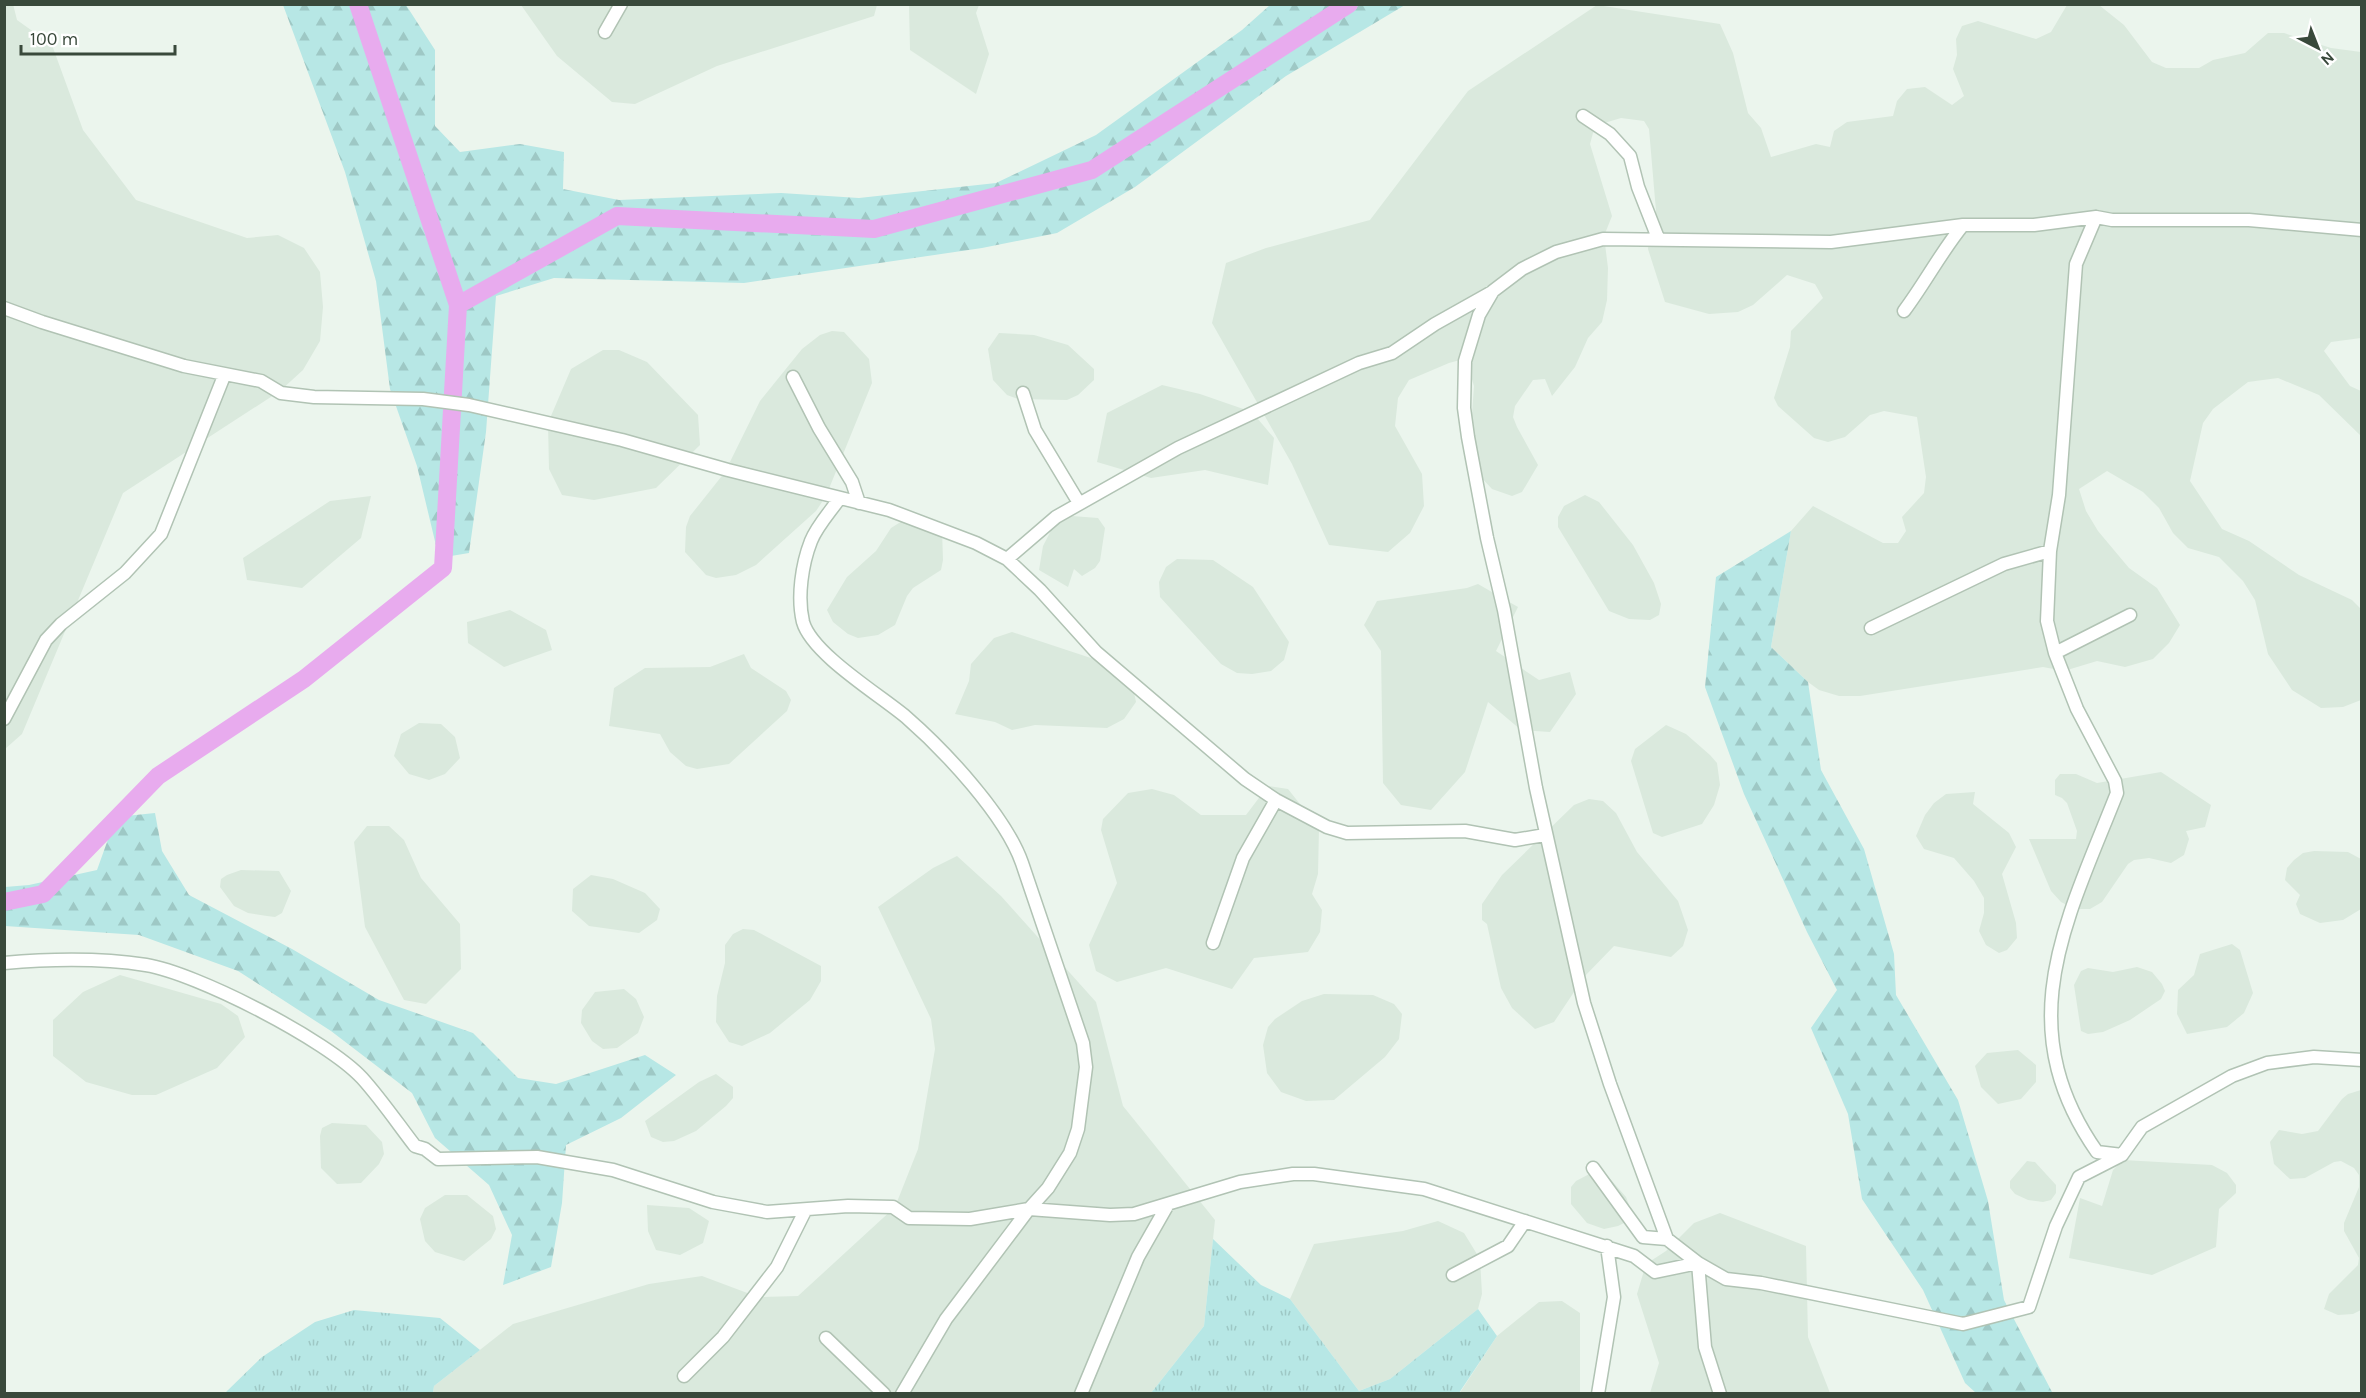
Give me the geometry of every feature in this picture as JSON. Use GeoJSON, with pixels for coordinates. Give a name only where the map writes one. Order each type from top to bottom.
{"type":"FeatureCollection","features":[{"type":"Feature","properties":{"kind":"street"},"geometry":{"type":"LineString","coordinates":[[605,32],[621,4]]}},
{"type":"Feature","properties":{"kind":"street"},"geometry":{"type":"LineString","coordinates":[[1582,116],[1610,134],[1630,156],[1638,187],[1658,238]]}},
{"type":"Feature","properties":{"kind":"street"},"geometry":{"type":"LineString","coordinates":[[2096,217],[2076,264],[2059,495],[2050,551],[2046,621],[2055,653],[2077,709],[2115,781],[2117,793],[2086,868],[2054,973],[2050,1000],[2051,1045],[2063,1090],[2082,1130],[2097,1152],[2122,1155]]}},
{"type":"Feature","properties":{"kind":"street"},"geometry":{"type":"LineString","coordinates":[[1007,559],[1056,517],[1178,448],[1359,363],[1392,353],[1435,324],[1493,291],[1522,269],[1556,252],[1603,239],[1831,242],[1964,225],[2034,225],[2096,217],[2112,220],[2248,220],[2361,230]]}},
{"type":"Feature","properties":{"kind":"street"},"geometry":{"type":"LineString","coordinates":[[1904,311],[1926,283],[1944,249],[1964,225]]}},
{"type":"Feature","properties":{"kind":"street"},"geometry":{"type":"LineString","coordinates":[[1493,291],[1479,315],[1469,342],[1466,361],[1464,408],[1473,470],[1504,609],[1523,727],[1545,835],[1597,1045],[1667,1239],[1698,1263],[1726,1279],[1761,1282],[1963,1324],[2018,1310],[2029,1307],[2056,1226],[2079,1177],[2122,1155],[2142,1127],[2232,1076],[2267,1064],[2314,1057],[2361,1060]]}},
{"type":"Feature","properties":{"kind":"street"},"geometry":{"type":"LineString","coordinates":[[4,308],[96,339],[224,376],[261,381],[281,393],[423,399],[470,405],[622,440],[728,470],[804,487],[839,499],[889,510],[976,543],[1007,559],[1040,590],[1096,652],[1245,779],[1276,800],[1336,831],[1347,833],[1465,831],[1515,840],[1545,835]]}},
{"type":"Feature","properties":{"kind":"street"},"geometry":{"type":"LineString","coordinates":[[4,719],[46,640],[61,624],[125,573],[161,534],[224,376]]}},
{"type":"Feature","properties":{"kind":"street"},"geometry":{"type":"LineString","coordinates":[[793,377],[819,428],[852,482],[859,503]]}},
{"type":"Feature","properties":{"kind":"street"},"geometry":{"type":"LineString","coordinates":[[1023,393],[1035,430],[1079,503]]}},
{"type":"Feature","properties":{"kind":"street"},"geometry":{"type":"LineString","coordinates":[[839,499],[812,539],[804,564],[800,602],[803,623],[811,639],[827,655],[906,717],[942,752],[1012,841],[1083,1043],[1086,1067],[1075,1142],[1048,1188],[1029,1209],[946,1319],[902,1394]]}},
{"type":"Feature","properties":{"kind":"street"},"geometry":{"type":"LineString","coordinates":[[1871,628],[2004,564],[2050,551]]}},
{"type":"Feature","properties":{"kind":"street"},"geometry":{"type":"LineString","coordinates":[[2055,653],[2130,615]]}},
{"type":"Feature","properties":{"kind":"street"},"geometry":{"type":"LineString","coordinates":[[1213,943],[1243,858],[1276,800]]}},
{"type":"Feature","properties":{"kind":"street"},"geometry":{"type":"LineString","coordinates":[[4,963],[53,961],[147,965],[175,974],[248,1005],[296,1031],[350,1066],[415,1146],[425,1149],[438,1159],[537,1156],[613,1170],[720,1204],[767,1212],[805,1211],[848,1206],[893,1207],[909,1218],[970,1219],[1029,1209],[1110,1215],[1134,1214],[1167,1206],[1240,1182],[1293,1174],[1314,1174],[1424,1189],[1607,1246],[1634,1256],[1655,1272],[1698,1263]]}},
{"type":"Feature","properties":{"kind":"street"},"geometry":{"type":"LineString","coordinates":[[1593,1168],[1643,1237],[1667,1239]]}},
{"type":"Feature","properties":{"kind":"street"},"geometry":{"type":"LineString","coordinates":[[1081,1394],[1138,1257],[1167,1206]]}},
{"type":"Feature","properties":{"kind":"street"},"geometry":{"type":"LineString","coordinates":[[684,1376],[723,1337],[777,1267],[805,1211]]}},
{"type":"Feature","properties":{"kind":"street"},"geometry":{"type":"LineString","coordinates":[[1454,1275],[1508,1246],[1525,1221]]}},
{"type":"Feature","properties":{"kind":"street"},"geometry":{"type":"LineString","coordinates":[[1598,1394],[1614,1297],[1607,1246]]}},
{"type":"Feature","properties":{"kind":"street"},"geometry":{"type":"LineString","coordinates":[[1698,1263],[1705,1347],[1720,1394]]}},
{"type":"Feature","properties":{"kind":"street"},"geometry":{"type":"LineString","coordinates":[[826,1338],[884,1394]]}},
{"type":"Feature","properties":{"kind":"shaded area"},"geometry":{"type":"Polygon","coordinates":[[[13,4],[17,20],[52,45],[83,130],[136,200],[247,238],[278,235],[304,248],[320,272],[323,307],[320,341],[303,370],[280,391],[123,493],[22,734],[5,749],[4,5],[13,4]]]}},
{"type":"Feature","properties":{"kind":"shaded area"},"geometry":{"type":"Polygon","coordinates":[[[521,5],[877,5],[874,16],[717,66],[635,104],[612,102],[557,56],[521,5]]]}},
{"type":"Feature","properties":{"kind":"shaded area"},"geometry":{"type":"Polygon","coordinates":[[[909,5],[979,5],[976,13],[989,54],[976,94],[910,50],[909,5]]]}},
{"type":"Feature","properties":{"kind":"shaded area"},"geometry":{"type":"Polygon","coordinates":[[[1597,5],[1720,24],[1733,53],[1748,113],[1761,128],[1771,157],[1816,144],[1830,147],[1834,131],[1847,122],[1893,116],[1897,101],[1907,89],[1925,87],[1952,105],[1964,96],[1953,69],[1957,55],[1956,39],[1962,26],[1978,21],[2036,39],[2051,32],[2067,5],[2099,5],[2124,25],[2152,62],[2166,68],[2199,68],[2213,60],[2245,53],[2268,33],[2284,33],[2331,48],[2361,52],[2361,338],[2331,342],[2324,351],[2350,386],[2361,391],[2361,436],[2319,395],[2278,378],[2248,382],[2213,409],[2203,423],[2190,481],[2222,529],[2249,541],[2299,575],[2352,600],[2361,609],[2361,700],[2343,707],[2321,708],[2292,690],[2268,654],[2255,600],[2243,581],[2219,557],[2188,548],[2173,533],[2159,508],[2143,492],[2107,471],[2079,489],[2086,511],[2098,531],[2129,568],[2157,588],[2180,625],[2169,643],[2153,659],[2125,667],[2097,661],[2064,671],[2043,667],[1860,696],[1839,696],[1819,690],[1808,682],[1771,647],[1791,531],[1813,506],[1883,543],[1898,543],[1906,531],[1902,517],[1924,493],[1926,477],[1917,417],[1884,411],[1870,415],[1845,437],[1828,442],[1814,438],[1778,406],[1774,398],[1790,347],[1791,331],[1823,298],[1815,284],[1787,275],[1753,305],[1738,312],[1709,314],[1665,302],[1648,249],[1650,227],[1656,211],[1649,129],[1644,121],[1621,118],[1601,124],[1593,133],[1590,144],[1612,216],[1604,236],[1608,268],[1607,300],[1602,322],[1588,338],[1575,367],[1552,396],[1545,379],[1533,380],[1515,406],[1513,417],[1538,465],[1522,492],[1512,496],[1492,489],[1478,474],[1470,441],[1474,386],[1468,366],[1460,360],[1449,363],[1409,380],[1398,398],[1395,426],[1422,474],[1424,506],[1410,533],[1388,552],[1329,545],[1292,464],[1212,323],[1226,263],[1266,248],[1370,220],[1468,91],[1597,5]]]}},
{"type":"Feature","properties":{"kind":"shaded area"},"geometry":{"type":"Polygon","coordinates":[[[832,331],[844,332],[869,359],[872,383],[826,496],[816,511],[756,565],[736,575],[716,578],[706,575],[685,552],[686,527],[690,516],[725,472],[760,401],[802,349],[820,335],[832,331]]]}},
{"type":"Feature","properties":{"kind":"shaded area"},"geometry":{"type":"Polygon","coordinates":[[[999,333],[1034,335],[1068,345],[1094,369],[1094,380],[1078,395],[1067,400],[1018,399],[1007,395],[993,380],[988,349],[999,333]]]}},
{"type":"Feature","properties":{"kind":"shaded area"},"geometry":{"type":"Polygon","coordinates":[[[603,350],[619,350],[647,362],[698,415],[700,445],[656,488],[594,500],[562,495],[549,469],[548,423],[571,369],[603,350]]]}},
{"type":"Feature","properties":{"kind":"shaded area"},"geometry":{"type":"Polygon","coordinates":[[[1162,385],[1200,394],[1252,412],[1274,438],[1268,485],[1205,470],[1151,478],[1097,462],[1107,413],[1162,385]]]}},
{"type":"Feature","properties":{"kind":"shaded area"},"geometry":{"type":"Polygon","coordinates":[[[1585,495],[1599,502],[1633,545],[1654,583],[1661,604],[1659,615],[1650,620],[1629,619],[1609,611],[1558,527],[1558,517],[1564,506],[1585,495]]]}},
{"type":"Feature","properties":{"kind":"shaded area"},"geometry":{"type":"Polygon","coordinates":[[[371,496],[361,538],[302,588],[247,580],[243,558],[330,501],[371,496]]]}},
{"type":"Feature","properties":{"kind":"shaded area"},"geometry":{"type":"Polygon","coordinates":[[[1059,515],[1098,518],[1105,528],[1100,561],[1095,568],[1082,576],[1074,569],[1068,587],[1039,570],[1043,546],[1059,515]]]}},
{"type":"Feature","properties":{"kind":"shaded area"},"geometry":{"type":"Polygon","coordinates":[[[907,518],[942,530],[941,570],[913,588],[907,596],[895,625],[878,635],[858,638],[848,634],[833,622],[827,610],[847,577],[876,551],[891,528],[907,518]]]}},
{"type":"Feature","properties":{"kind":"shaded area"},"geometry":{"type":"Polygon","coordinates":[[[1177,559],[1213,560],[1253,587],[1289,642],[1284,660],[1271,671],[1252,674],[1237,673],[1221,664],[1160,597],[1159,582],[1166,567],[1177,559]]]}},
{"type":"Feature","properties":{"kind":"shaded area"},"geometry":{"type":"Polygon","coordinates":[[[1478,584],[1518,607],[1496,651],[1539,680],[1570,672],[1576,694],[1550,732],[1521,730],[1488,702],[1465,772],[1431,810],[1401,805],[1383,783],[1381,651],[1364,625],[1377,601],[1467,588],[1478,584]]]}},
{"type":"Feature","properties":{"kind":"shaded area"},"geometry":{"type":"Polygon","coordinates":[[[510,610],[546,630],[552,650],[504,667],[468,643],[467,622],[510,610]]]}},
{"type":"Feature","properties":{"kind":"shaded area"},"geometry":{"type":"Polygon","coordinates":[[[1012,632],[1109,664],[1132,683],[1136,702],[1124,719],[1107,728],[1035,725],[1012,730],[995,722],[955,714],[969,681],[971,664],[994,638],[1012,632]]]}},
{"type":"Feature","properties":{"kind":"shaded area"},"geometry":{"type":"Polygon","coordinates":[[[744,654],[751,668],[786,691],[791,700],[787,711],[729,764],[697,769],[686,766],[670,752],[660,734],[609,726],[614,688],[645,668],[710,667],[744,654]]]}},
{"type":"Feature","properties":{"kind":"shaded area"},"geometry":{"type":"Polygon","coordinates":[[[419,723],[441,724],[455,737],[460,758],[445,774],[429,780],[409,774],[394,756],[401,734],[419,723]]]}},
{"type":"Feature","properties":{"kind":"shaded area"},"geometry":{"type":"Polygon","coordinates":[[[1666,725],[1686,734],[1710,755],[1717,763],[1720,785],[1714,805],[1702,824],[1662,837],[1653,833],[1631,761],[1635,749],[1666,725]]]}},
{"type":"Feature","properties":{"kind":"shaded area"},"geometry":{"type":"Polygon","coordinates":[[[2161,772],[2211,805],[2205,827],[2186,831],[2189,839],[2184,855],[2171,863],[2149,858],[2134,860],[2128,864],[2102,902],[2090,909],[2075,909],[2061,902],[2051,891],[2029,839],[2076,839],[2077,831],[2067,803],[2055,795],[2055,780],[2060,774],[2076,774],[2097,783],[2161,772]]]}},
{"type":"Feature","properties":{"kind":"shaded area"},"geometry":{"type":"Polygon","coordinates":[[[1268,786],[1288,789],[1319,828],[1318,874],[1312,894],[1322,910],[1320,932],[1308,952],[1254,958],[1232,989],[1166,968],[1117,982],[1096,971],[1089,945],[1117,883],[1101,830],[1103,819],[1128,793],[1152,789],[1174,795],[1201,815],[1246,815],[1268,786]]]}},
{"type":"Feature","properties":{"kind":"shaded area"},"geometry":{"type":"Polygon","coordinates":[[[1975,792],[1973,804],[2009,833],[2016,847],[2002,874],[2016,923],[2017,938],[2007,950],[1999,953],[1986,945],[1979,931],[1984,913],[1984,898],[1974,881],[1954,858],[1924,849],[1916,836],[1925,815],[1934,803],[1946,794],[1975,792]]]}},
{"type":"Feature","properties":{"kind":"shaded area"},"geometry":{"type":"Polygon","coordinates":[[[1589,799],[1603,801],[1616,813],[1637,852],[1678,901],[1688,930],[1683,946],[1671,957],[1614,946],[1584,977],[1554,1022],[1535,1029],[1512,1008],[1501,988],[1487,924],[1482,920],[1482,904],[1502,875],[1574,805],[1589,799]]]}},
{"type":"Feature","properties":{"kind":"shaded area"},"geometry":{"type":"Polygon","coordinates":[[[367,826],[389,826],[404,840],[421,878],[460,924],[461,969],[426,1004],[404,1000],[365,927],[354,842],[367,826]]]}},
{"type":"Feature","properties":{"kind":"shaded area"},"geometry":{"type":"Polygon","coordinates":[[[2348,852],[2361,859],[2361,909],[2343,920],[2320,923],[2300,914],[2296,904],[2300,895],[2285,880],[2287,868],[2294,860],[2303,853],[2348,852]]]}},
{"type":"Feature","properties":{"kind":"shaded area"},"geometry":{"type":"Polygon","coordinates":[[[957,856],[1001,896],[1096,1002],[1123,1106],[1215,1220],[1204,1326],[1151,1393],[433,1394],[434,1386],[513,1324],[649,1284],[702,1276],[758,1297],[798,1296],[895,1207],[918,1149],[935,1049],[931,1019],[878,907],[933,868],[957,856]]]}},
{"type":"Feature","properties":{"kind":"shaded area"},"geometry":{"type":"Polygon","coordinates":[[[241,870],[279,871],[291,891],[282,913],[275,917],[267,916],[248,913],[234,906],[220,887],[221,879],[241,870]]]}},
{"type":"Feature","properties":{"kind":"shaded area"},"geometry":{"type":"Polygon","coordinates":[[[591,875],[613,879],[645,893],[660,909],[657,920],[639,933],[589,926],[572,911],[573,889],[591,875]]]}},
{"type":"Feature","properties":{"kind":"shaded area"},"geometry":{"type":"Polygon","coordinates":[[[743,929],[754,930],[821,966],[821,981],[810,1000],[770,1033],[742,1046],[729,1042],[716,1022],[717,996],[725,963],[725,945],[733,934],[743,929]]]}},
{"type":"Feature","properties":{"kind":"shaded area"},"geometry":{"type":"Polygon","coordinates":[[[2232,944],[2240,950],[2253,993],[2244,1013],[2227,1027],[2187,1034],[2177,1014],[2178,990],[2194,975],[2200,954],[2232,944]]]}},
{"type":"Feature","properties":{"kind":"shaded area"},"geometry":{"type":"Polygon","coordinates":[[[2137,967],[2152,972],[2162,984],[2165,991],[2161,999],[2130,1020],[2103,1032],[2088,1034],[2081,1031],[2074,985],[2081,971],[2088,968],[2113,972],[2137,967]]]}},
{"type":"Feature","properties":{"kind":"shaded area"},"geometry":{"type":"Polygon","coordinates":[[[120,975],[221,1004],[238,1016],[245,1037],[217,1068],[156,1095],[132,1095],[86,1082],[53,1056],[53,1020],[83,992],[120,975]]]}},
{"type":"Feature","properties":{"kind":"shaded area"},"geometry":{"type":"Polygon","coordinates":[[[624,989],[636,999],[644,1017],[638,1033],[617,1048],[603,1049],[592,1041],[581,1023],[582,1010],[595,992],[624,989]]]}},
{"type":"Feature","properties":{"kind":"shaded area"},"geometry":{"type":"Polygon","coordinates":[[[1324,994],[1373,995],[1394,1004],[1402,1014],[1399,1039],[1385,1057],[1334,1100],[1306,1101],[1281,1092],[1267,1073],[1263,1045],[1268,1027],[1275,1019],[1302,1001],[1324,994]]]}},
{"type":"Feature","properties":{"kind":"shaded area"},"geometry":{"type":"Polygon","coordinates":[[[2018,1050],[2036,1065],[2036,1082],[2021,1099],[1998,1104],[1981,1087],[1975,1066],[1987,1053],[2018,1050]]]}},
{"type":"Feature","properties":{"kind":"shaded area"},"geometry":{"type":"Polygon","coordinates":[[[716,1074],[733,1087],[733,1098],[726,1106],[696,1131],[674,1141],[663,1142],[651,1137],[645,1121],[699,1082],[716,1074]]]}},
{"type":"Feature","properties":{"kind":"shaded area"},"geometry":{"type":"Polygon","coordinates":[[[2361,1090],[2361,1310],[2353,1314],[2338,1315],[2324,1309],[2329,1294],[2358,1265],[2359,1258],[2344,1231],[2344,1223],[2359,1187],[2359,1175],[2354,1168],[2341,1161],[2334,1162],[2305,1178],[2290,1179],[2274,1164],[2270,1142],[2279,1130],[2302,1134],[2318,1131],[2342,1099],[2348,1094],[2361,1090]]]}},
{"type":"Feature","properties":{"kind":"shaded area"},"geometry":{"type":"Polygon","coordinates":[[[332,1123],[366,1125],[382,1142],[384,1154],[379,1164],[361,1183],[337,1184],[321,1168],[320,1136],[322,1128],[332,1123]]]}},
{"type":"Feature","properties":{"kind":"shaded area"},"geometry":{"type":"Polygon","coordinates":[[[2123,1160],[2212,1165],[2227,1173],[2236,1185],[2236,1193],[2219,1209],[2216,1247],[2152,1275],[2069,1258],[2080,1198],[2102,1206],[2113,1170],[2123,1160]]]}},
{"type":"Feature","properties":{"kind":"shaded area"},"geometry":{"type":"Polygon","coordinates":[[[2027,1161],[2035,1162],[2056,1185],[2056,1193],[2051,1200],[2043,1202],[2028,1200],[2015,1194],[2010,1188],[2010,1181],[2027,1161]]]}},
{"type":"Feature","properties":{"kind":"shaded area"},"geometry":{"type":"Polygon","coordinates":[[[1597,1170],[1605,1173],[1626,1197],[1629,1205],[1626,1222],[1618,1226],[1604,1229],[1587,1223],[1571,1204],[1571,1187],[1576,1181],[1597,1170]]]}},
{"type":"Feature","properties":{"kind":"shaded area"},"geometry":{"type":"Polygon","coordinates":[[[445,1195],[467,1195],[493,1216],[496,1229],[491,1239],[464,1261],[435,1252],[425,1241],[420,1219],[425,1208],[445,1195]]]}},
{"type":"Feature","properties":{"kind":"shaded area"},"geometry":{"type":"Polygon","coordinates":[[[647,1205],[689,1208],[709,1221],[703,1243],[680,1255],[656,1250],[648,1231],[647,1205]]]}},
{"type":"Feature","properties":{"kind":"shaded area"},"geometry":{"type":"Polygon","coordinates":[[[1720,1213],[1806,1246],[1808,1337],[1830,1393],[1650,1393],[1659,1363],[1637,1294],[1646,1264],[1666,1251],[1694,1223],[1720,1213]]]}},
{"type":"Feature","properties":{"kind":"shaded area"},"geometry":{"type":"Polygon","coordinates":[[[1438,1221],[1464,1233],[1480,1259],[1482,1294],[1478,1309],[1390,1379],[1359,1391],[1290,1299],[1314,1244],[1403,1231],[1438,1221]]]}},
{"type":"Feature","properties":{"kind":"shaded area"},"geometry":{"type":"Polygon","coordinates":[[[1562,1301],[1580,1313],[1580,1393],[1459,1394],[1497,1336],[1539,1302],[1562,1301]]]}},
{"type":"Feature","properties":{"kind":"green space"},"geometry":{"type":"Polygon","coordinates":[[[283,5],[406,5],[435,50],[435,126],[460,152],[520,144],[564,152],[563,189],[619,200],[781,193],[859,198],[996,183],[1096,135],[1242,30],[1270,5],[1405,5],[1286,76],[1135,187],[1057,233],[982,248],[744,283],[554,278],[496,296],[486,432],[469,553],[439,558],[417,466],[390,389],[376,281],[345,172],[283,5]]]}},
{"type":"Feature","properties":{"kind":"green space"},"geometry":{"type":"Polygon","coordinates":[[[1791,531],[1771,647],[1808,682],[1821,770],[1864,849],[1894,954],[1896,995],[1958,1100],[1988,1201],[2004,1300],[2052,1392],[2055,1393],[1976,1393],[1965,1383],[1923,1290],[1862,1199],[1848,1114],[1811,1028],[1837,990],[1807,932],[1744,794],[1705,687],[1716,577],[1791,531]]]}},
{"type":"Feature","properties":{"kind":"green space"},"geometry":{"type":"Polygon","coordinates":[[[155,813],[162,851],[189,895],[292,949],[379,1000],[473,1033],[518,1078],[556,1084],[645,1055],[676,1075],[621,1118],[566,1145],[562,1203],[551,1267],[503,1285],[512,1235],[489,1185],[435,1138],[412,1093],[331,1031],[238,971],[139,935],[5,926],[5,887],[29,885],[97,870],[116,817],[155,813]]]}},
{"type":"Feature","properties":{"kind":"green space"},"geometry":{"type":"Polygon","coordinates":[[[1213,1239],[1261,1285],[1290,1299],[1359,1391],[1390,1379],[1478,1309],[1497,1336],[1459,1393],[1151,1393],[1204,1326],[1213,1239]]]}},
{"type":"Feature","properties":{"kind":"green space"},"geometry":{"type":"Polygon","coordinates":[[[354,1310],[440,1318],[480,1350],[434,1386],[433,1393],[225,1393],[262,1357],[315,1322],[354,1310]]]}},
{"type":"Feature","properties":{"kind":"waterway"},"geometry":{"type":"LineString","coordinates":[[4,902],[43,894],[158,776],[304,679],[443,568],[458,305],[358,4]]}},
{"type":"Feature","properties":{"kind":"waterway"},"geometry":{"type":"LineString","coordinates":[[458,305],[617,216],[874,229],[1092,170],[1349,4]]}}]}
